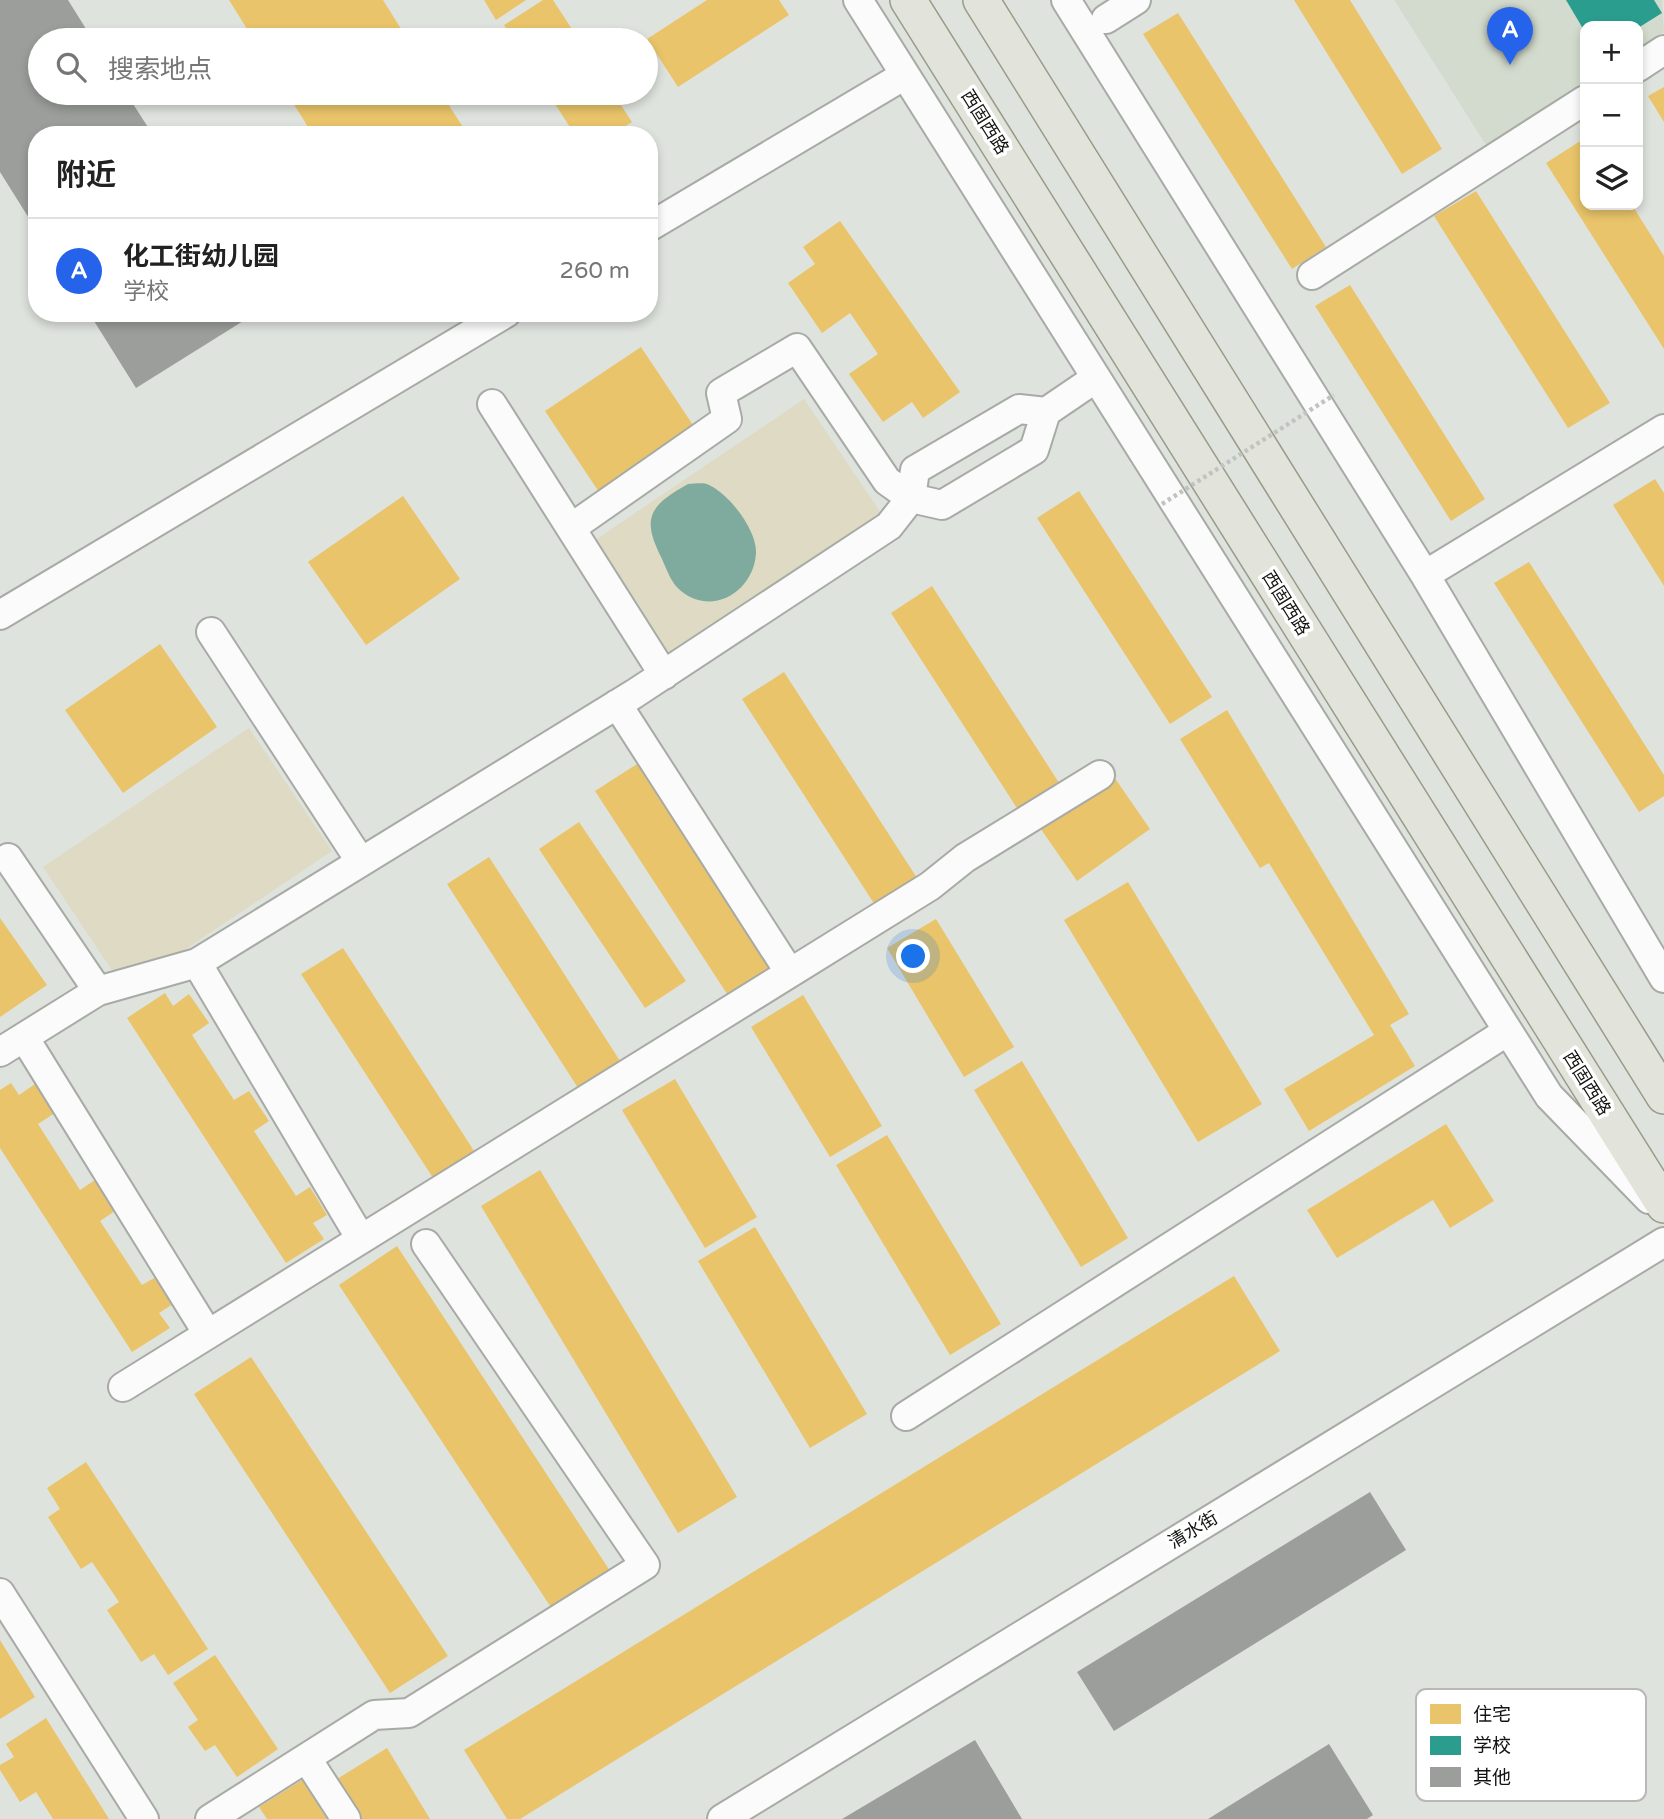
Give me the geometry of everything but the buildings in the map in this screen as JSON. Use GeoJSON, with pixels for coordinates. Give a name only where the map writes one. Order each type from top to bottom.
{"type":"FeatureCollection","features":[{"type":"Feature","properties":{"kind":"main road","name":"西固西路"},"geometry":{"type":"LineString","coordinates":[[908,0],[1664,1205]]}},
{"type":"Feature","properties":{"kind":"main road"},"geometry":{"type":"LineString","coordinates":[[981,0],[1664,1096]]}},
{"type":"Feature","properties":{"kind":"street"},"geometry":{"type":"LineString","coordinates":[[858,0],[1549,1096],[1664,1215]]}},
{"type":"Feature","properties":{"kind":"street"},"geometry":{"type":"LineString","coordinates":[[1066,0],[1425,575],[1664,978]]}},
{"type":"Feature","properties":{"kind":"street"},"geometry":{"type":"LineString","coordinates":[[1106,19],[1136,0]]}},
{"type":"Feature","properties":{"kind":"street"},"geometry":{"type":"LineString","coordinates":[[1643,64],[1664,50]]}},
{"type":"Feature","properties":{"kind":"street"},"geometry":{"type":"LineString","coordinates":[[658,223],[905,75]]}},
{"type":"Feature","properties":{"kind":"street"},"geometry":{"type":"LineString","coordinates":[[1312,275],[1580,103]]}},
{"type":"Feature","properties":{"kind":"street"},"geometry":{"type":"LineString","coordinates":[[0,615],[491,322]]}},
{"type":"Feature","properties":{"kind":"street"},"geometry":{"type":"LineString","coordinates":[[571,528],[727,419],[721,393],[797,348],[887,481],[911,498],[942,505],[1034,450],[1046,412],[1096,378]]}},
{"type":"Feature","properties":{"kind":"street"},"geometry":{"type":"LineString","coordinates":[[492,404],[664,675]]}},
{"type":"Feature","properties":{"kind":"street"},"geometry":{"type":"LineString","coordinates":[[208,1334],[12,1045],[98,991],[197,963],[664,675],[889,526],[911,498],[915,470],[1019,409],[1046,412]]}},
{"type":"Feature","properties":{"kind":"street"},"geometry":{"type":"LineString","coordinates":[[1425,575],[1664,429]]}},
{"type":"Feature","properties":{"kind":"street"},"geometry":{"type":"LineString","coordinates":[[211,632],[361,862]]}},
{"type":"Feature","properties":{"kind":"street"},"geometry":{"type":"LineString","coordinates":[[617,704],[790,973]]}},
{"type":"Feature","properties":{"kind":"street"},"geometry":{"type":"LineString","coordinates":[[122,1387],[790,973],[1100,775]]}},
{"type":"Feature","properties":{"kind":"street"},"geometry":{"type":"LineString","coordinates":[[8,858],[98,991]]}},
{"type":"Feature","properties":{"kind":"street"},"geometry":{"type":"LineString","coordinates":[[197,963],[361,1238]]}},
{"type":"Feature","properties":{"kind":"street"},"geometry":{"type":"LineString","coordinates":[[906,1416],[1508,1031]]}},
{"type":"Feature","properties":{"kind":"street","name":"清水街"},"geometry":{"type":"LineString","coordinates":[[722,1819],[1664,1242]]}},
{"type":"Feature","properties":{"kind":"street"},"geometry":{"type":"LineString","coordinates":[[210,1819],[374,1715],[409,1713],[645,1565],[426,1244]]}},
{"type":"Feature","properties":{"kind":"street"},"geometry":{"type":"LineString","coordinates":[[0,1593],[144,1819]]}},
{"type":"Feature","properties":{"kind":"street"},"geometry":{"type":"LineString","coordinates":[[307,1759],[346,1819]]}},
{"type":"Feature","properties":{"kind":"path"},"geometry":{"type":"LineString","coordinates":[[1162,504],[1334,396]]}},
{"type":"Feature","properties":{"kind":"shaded area"},"geometry":{"type":"Polygon","coordinates":[[[1394,0],[1662,0],[1664,32],[1643,46],[1643,21],[1580,21],[1580,85],[1486,145],[1394,0]]]}},
{"type":"Feature","properties":{"kind":"shaded area"},"geometry":{"type":"Polygon","coordinates":[[[804,399],[883,516],[667,662],[588,545],[804,399]]]}},
{"type":"Feature","properties":{"kind":"shaded area"},"geometry":{"type":"Polygon","coordinates":[[[688,484],[707,484],[725,496],[747,524],[755,544],[754,567],[748,579],[730,596],[718,600],[693,598],[681,591],[672,580],[655,545],[652,514],[665,499],[688,484]]]}},
{"type":"Feature","properties":{"kind":"shaded area"},"geometry":{"type":"Polygon","coordinates":[[[249,728],[332,851],[125,990],[43,867],[249,728]]]}},
{"type":"Feature","properties":{"kind":"place","name":"化工街幼儿园"},"geometry":{"type":"Point","coordinates":[1510,65]}}]}
